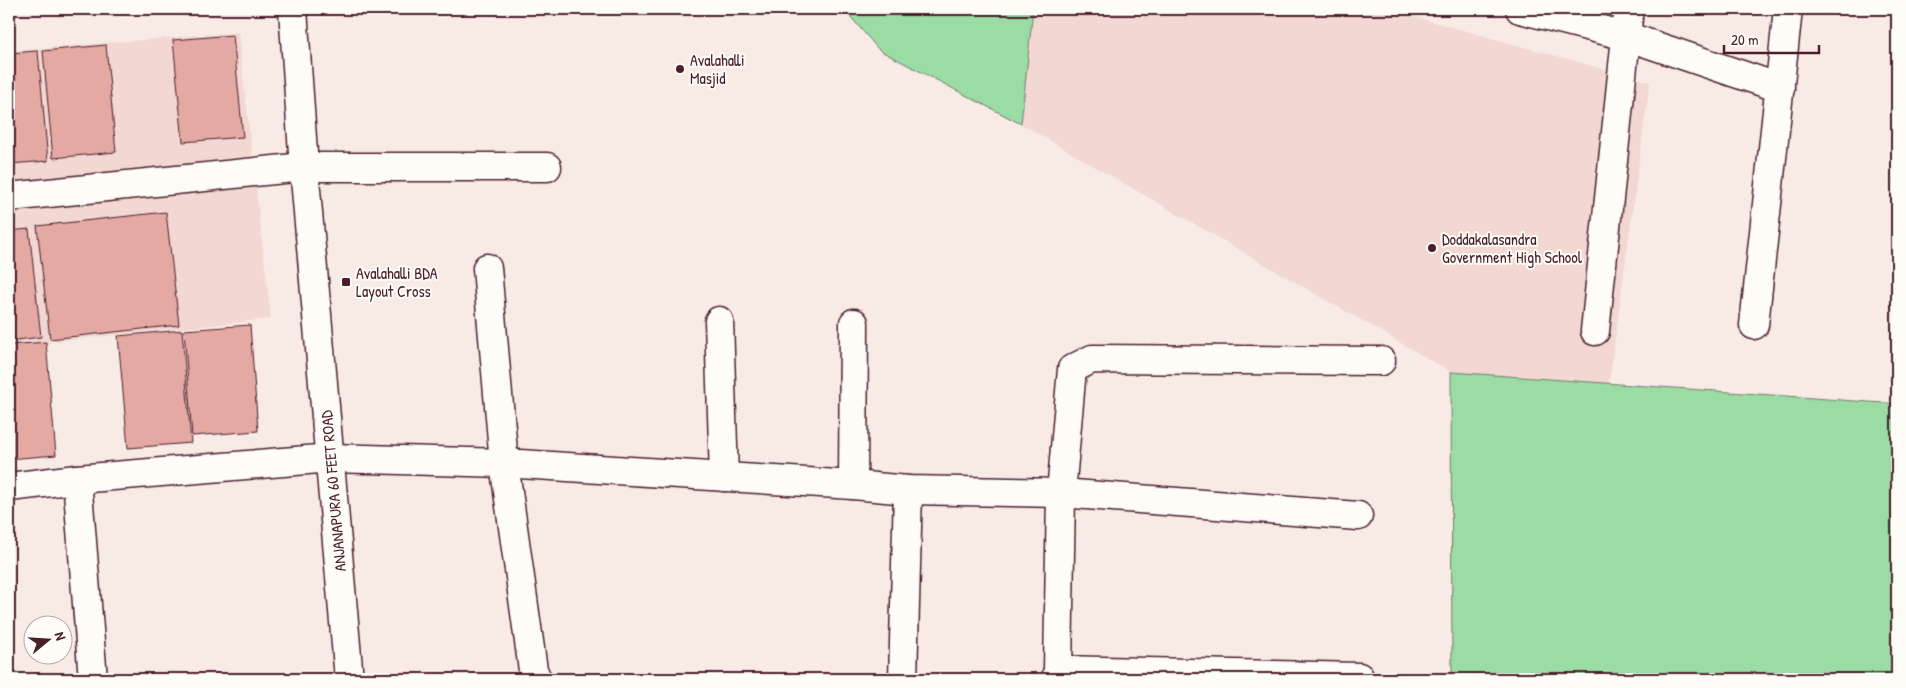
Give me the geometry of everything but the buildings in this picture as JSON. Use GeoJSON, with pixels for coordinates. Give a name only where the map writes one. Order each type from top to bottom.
{"type":"FeatureCollection","features":[{"type":"Feature","properties":{"kind":"street","name":"ANJANAPURA 60 FEET ROAD"},"geometry":{"type":"LineString","coordinates":[[293,9],[304,167],[349,679]]}},
{"type":"Feature","properties":{"kind":"street"},"geometry":{"type":"LineString","coordinates":[[1520,9],[1626,36],[1780,88]]}},
{"type":"Feature","properties":{"kind":"street"},"geometry":{"type":"LineString","coordinates":[[1595,331],[1629,9]]}},
{"type":"Feature","properties":{"kind":"street"},"geometry":{"type":"LineString","coordinates":[[1754,326],[1788,9]]}},
{"type":"Feature","properties":{"kind":"street"},"geometry":{"type":"LineString","coordinates":[[9,197],[304,167],[547,167]]}},
{"type":"Feature","properties":{"kind":"street"},"geometry":{"type":"LineString","coordinates":[[487,268],[504,463],[533,670],[537,679]]}},
{"type":"Feature","properties":{"kind":"street"},"geometry":{"type":"LineString","coordinates":[[719,320],[724,477]]}},
{"type":"Feature","properties":{"kind":"street"},"geometry":{"type":"LineString","coordinates":[[853,484],[854,323]]}},
{"type":"Feature","properties":{"kind":"street"},"geometry":{"type":"LineString","coordinates":[[1360,676],[1057,674],[1061,493],[1072,369],[1092,358],[1381,361]]}},
{"type":"Feature","properties":{"kind":"street"},"geometry":{"type":"LineString","coordinates":[[9,487],[331,458],[504,463],[853,484],[908,490],[1061,493],[1358,516]]}},
{"type":"Feature","properties":{"kind":"street"},"geometry":{"type":"LineString","coordinates":[[77,480],[93,679]]}},
{"type":"Feature","properties":{"kind":"street"},"geometry":{"type":"LineString","coordinates":[[903,679],[908,490]]}},
{"type":"Feature","properties":{"kind":"shaded area","name":"Doddakalasandra Government High School"},"geometry":{"type":"Polygon","coordinates":[[[1033,9],[1387,9],[1650,82],[1609,383],[1451,372],[1021,124],[1033,9]]]}},
{"type":"Feature","properties":{"kind":"shaded area"},"geometry":{"type":"Polygon","coordinates":[[[238,32],[271,319],[9,346],[9,51],[238,32]]]}},
{"type":"Feature","properties":{"kind":"green space"},"geometry":{"type":"Polygon","coordinates":[[[844,9],[1033,9],[1021,124],[879,50],[844,9]]]}},
{"type":"Feature","properties":{"kind":"green space"},"geometry":{"type":"Polygon","coordinates":[[[1451,372],[1897,404],[1897,679],[1452,679],[1451,372]]]}},
{"type":"Feature","properties":{"kind":"place","name":"Avalahalli Masjid"},"geometry":{"type":"Point","coordinates":[680,69]}},
{"type":"Feature","properties":{"kind":"place","name":"Doddakalasandra Government High School"},"geometry":{"type":"Point","coordinates":[1432,248]}},
{"type":"Feature","properties":{"kind":"place","name":"Avalahalli BDA Layout Cross"},"geometry":{"type":"Point","coordinates":[346,282]}}]}
